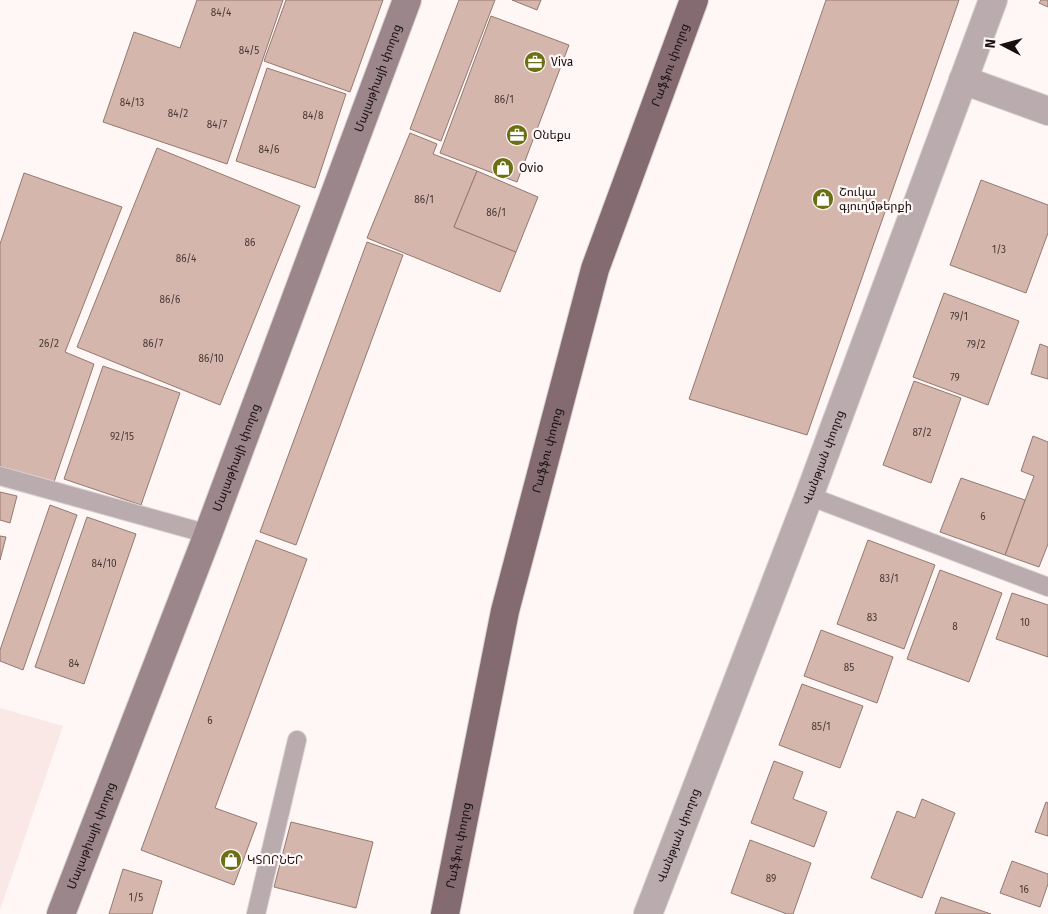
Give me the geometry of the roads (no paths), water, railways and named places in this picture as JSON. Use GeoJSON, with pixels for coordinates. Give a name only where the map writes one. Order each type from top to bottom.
{"type":"FeatureCollection","features":[{"type":"Feature","properties":{"kind":"main road","name":"Րաֆֆու փողոց"},"geometry":{"type":"LineString","coordinates":[[446,914],[505,611],[595,269],[694,0]]}},
{"type":"Feature","properties":{"kind":"street","name":"Մալաթիայի փողոց"},"geometry":{"type":"LineString","coordinates":[[61,914],[208,534],[406,0]]}},
{"type":"Feature","properties":{"kind":"street","name":"Վանթյան փողոց"},"geometry":{"type":"LineString","coordinates":[[648,914],[809,496],[994,0]]}},
{"type":"Feature","properties":{"kind":"street"},"geometry":{"type":"LineString","coordinates":[[964,80],[1048,111]]}},
{"type":"Feature","properties":{"kind":"lane"},"geometry":{"type":"LineString","coordinates":[[0,476],[208,534]]}},
{"type":"Feature","properties":{"kind":"lane"},"geometry":{"type":"LineString","coordinates":[[809,496],[1048,587]]}},
{"type":"Feature","properties":{"kind":"lane"},"geometry":{"type":"LineString","coordinates":[[256,914],[297,740]]}},
{"type":"Feature","properties":{"kind":"place","name":"Viva"},"geometry":{"type":"Point","coordinates":[535,62]}},
{"type":"Feature","properties":{"kind":"place","name":"Օնեքս"},"geometry":{"type":"Point","coordinates":[517,135]}},
{"type":"Feature","properties":{"kind":"place","name":"Ovio"},"geometry":{"type":"Point","coordinates":[503,168]}},
{"type":"Feature","properties":{"kind":"place","name":"Շուկա գյուղմթերքի"},"geometry":{"type":"Point","coordinates":[823,199]}},
{"type":"Feature","properties":{"kind":"place","name":"ԿՏՈՐՆԵՐ"},"geometry":{"type":"Point","coordinates":[231,860]}}]}
